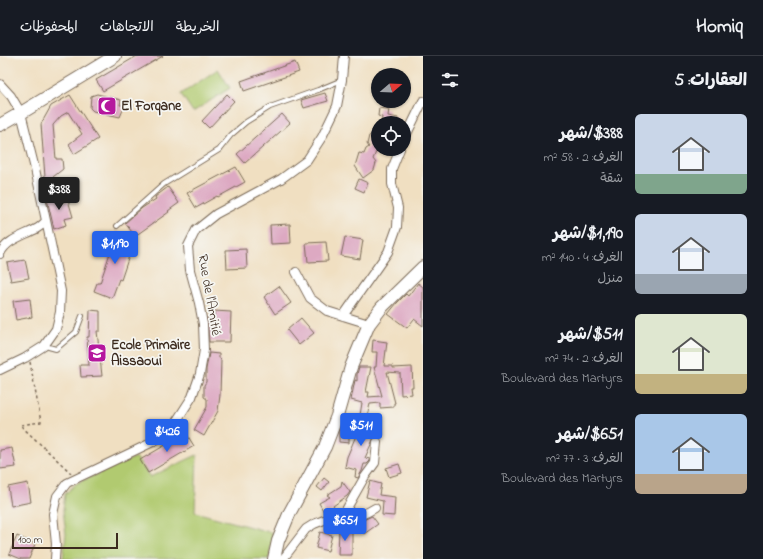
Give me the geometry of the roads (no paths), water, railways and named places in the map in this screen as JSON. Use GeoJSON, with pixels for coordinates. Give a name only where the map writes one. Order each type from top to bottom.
{"type":"FeatureCollection","features":[{"type":"Feature","properties":{"kind":"main road"},"geometry":{"type":"LineString","coordinates":[[0,125],[115,56]]}},
{"type":"Feature","properties":{"kind":"main road"},"geometry":{"type":"LineString","coordinates":[[274,559],[278,541],[290,512],[325,447],[337,416],[351,367],[369,324],[382,307],[423,267]]}},
{"type":"Feature","properties":{"kind":"street","name":"Rue de l'Amitié"},"geometry":{"type":"LineString","coordinates":[[55,559],[56,544],[53,514],[57,496],[67,484],[153,442],[174,425],[192,397],[200,374],[204,350],[203,324],[190,270],[188,246],[196,230],[216,214],[281,179],[307,160],[322,137],[337,106],[342,80],[344,56]]}},
{"type":"Feature","properties":{"kind":"street"},"geometry":{"type":"LineString","coordinates":[[0,84],[11,96],[21,113],[35,169],[61,291],[60,312],[56,329],[44,346],[29,356],[0,370]]}},
{"type":"Feature","properties":{"kind":"street"},"geometry":{"type":"LineString","coordinates":[[411,126],[423,101]]}},
{"type":"Feature","properties":{"kind":"street"},"geometry":{"type":"LineString","coordinates":[[343,316],[388,252],[397,227],[398,208],[392,184],[392,169],[397,156]]}},
{"type":"Feature","properties":{"kind":"street"},"geometry":{"type":"LineString","coordinates":[[0,254],[2,249],[10,243],[38,228],[46,221]]}},
{"type":"Feature","properties":{"kind":"street"},"geometry":{"type":"LineString","coordinates":[[296,272],[310,298],[327,311],[369,324]]}},
{"type":"Feature","properties":{"kind":"street"},"geometry":{"type":"LineString","coordinates":[[342,518],[364,478],[375,463],[377,442]]}},
{"type":"Feature","properties":{"kind":"street"},"geometry":{"type":"LineString","coordinates":[[283,559],[306,530],[314,524],[324,520],[361,515],[374,508]]}},
{"type":"Feature","properties":{"kind":"lane"},"geometry":{"type":"LineString","coordinates":[[117,226],[164,184],[219,150],[230,135],[246,122],[270,107],[342,80]]}},
{"type":"Feature","properties":{"kind":"lane"},"geometry":{"type":"LineString","coordinates":[[44,346],[56,349],[76,332],[82,316]]}},
{"type":"Feature","properties":{"kind":"place","name":"El Forqane"},"geometry":{"type":"Point","coordinates":[107,106]}},
{"type":"Feature","properties":{"kind":"place","name":"Ecole Primaire Aissaoui"},"geometry":{"type":"Point","coordinates":[97,353]}}]}
